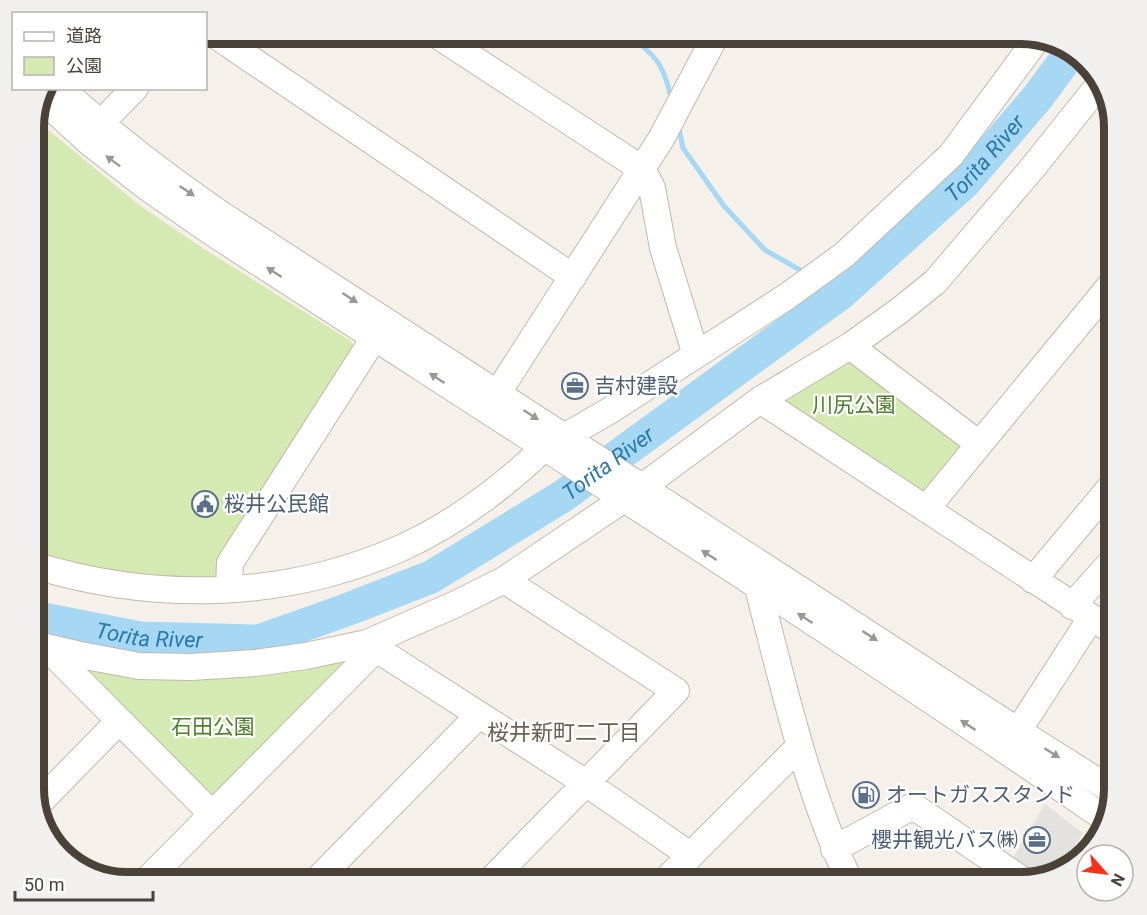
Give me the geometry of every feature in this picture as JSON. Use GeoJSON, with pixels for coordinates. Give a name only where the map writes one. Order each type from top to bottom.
{"type":"FeatureCollection","features":[{"type":"Feature","properties":{"kind":"street"},"geometry":{"type":"LineString","coordinates":[[228,44],[573,277]]}},
{"type":"Feature","properties":{"kind":"street"},"geometry":{"type":"LineString","coordinates":[[451,44],[642,169],[652,188],[663,249],[696,355]]}},
{"type":"Feature","properties":{"kind":"street"},"geometry":{"type":"LineString","coordinates":[[492,402],[661,139],[711,44]]}},
{"type":"Feature","properties":{"kind":"street"},"geometry":{"type":"LineString","coordinates":[[44,568],[131,587],[229,589],[267,587],[337,571],[399,549],[457,518],[514,477],[554,442],[609,411],[786,297],[844,255],[951,155],[1033,44]]}},
{"type":"Feature","properties":{"kind":"street"},"geometry":{"type":"LineString","coordinates":[[62,90],[161,173],[492,402],[1012,741],[1104,787]]}},
{"type":"Feature","properties":{"kind":"street"},"geometry":{"type":"LineString","coordinates":[[100,124],[133,90]]}},
{"type":"Feature","properties":{"kind":"street"},"geometry":{"type":"LineString","coordinates":[[44,647],[139,666],[191,668],[306,656],[371,646],[504,580],[633,493],[760,400],[850,346],[935,282],[1096,93]]}},
{"type":"Feature","properties":{"kind":"street"},"geometry":{"type":"LineString","coordinates":[[47,103],[90,143],[148,188],[374,338],[492,402]]}},
{"type":"Feature","properties":{"kind":"street"},"geometry":{"type":"LineString","coordinates":[[926,509],[1104,293]]}},
{"type":"Feature","properties":{"kind":"street"},"geometry":{"type":"LineString","coordinates":[[229,589],[230,563],[374,338]]}},
{"type":"Feature","properties":{"kind":"street"},"geometry":{"type":"LineString","coordinates":[[850,346],[979,444]]}},
{"type":"Feature","properties":{"kind":"street"},"geometry":{"type":"LineString","coordinates":[[760,400],[1104,626]]}},
{"type":"Feature","properties":{"kind":"street"},"geometry":{"type":"LineString","coordinates":[[1033,580],[1104,495]]}},
{"type":"Feature","properties":{"kind":"street"},"geometry":{"type":"LineString","coordinates":[[1012,741],[1104,576]]}},
{"type":"Feature","properties":{"kind":"street"},"geometry":{"type":"LineString","coordinates":[[763,579],[800,746],[834,849],[845,872]]}},
{"type":"Feature","properties":{"kind":"street"},"geometry":{"type":"LineString","coordinates":[[499,872],[676,691],[504,580]]}},
{"type":"Feature","properties":{"kind":"street"},"geometry":{"type":"LineString","coordinates":[[371,646],[585,783],[690,855]]}},
{"type":"Feature","properties":{"kind":"street"},"geometry":{"type":"LineString","coordinates":[[155,872],[371,646]]}},
{"type":"Feature","properties":{"kind":"street"},"geometry":{"type":"LineString","coordinates":[[44,650],[212,814]]}},
{"type":"Feature","properties":{"kind":"street"},"geometry":{"type":"LineString","coordinates":[[325,872],[479,715]]}},
{"type":"Feature","properties":{"kind":"street"},"geometry":{"type":"LineString","coordinates":[[44,797],[119,721]]}},
{"type":"Feature","properties":{"kind":"street"},"geometry":{"type":"LineString","coordinates":[[1012,741],[1099,814]]}},
{"type":"Feature","properties":{"kind":"street"},"geometry":{"type":"LineString","coordinates":[[674,872],[800,746]]}},
{"type":"Feature","properties":{"kind":"street"},"geometry":{"type":"LineString","coordinates":[[834,849],[913,806],[1011,872]]}},
{"type":"Feature","properties":{"kind":"green space"},"geometry":{"type":"Polygon","coordinates":[[[44,126],[139,205],[204,249],[351,341],[355,350],[214,579],[129,580],[44,561],[44,126]]]}},
{"type":"Feature","properties":{"kind":"green space","name":"川尻公園"},"geometry":{"type":"Polygon","coordinates":[[[848,359],[966,448],[925,497],[788,408],[787,399],[848,359]]]}},
{"type":"Feature","properties":{"kind":"green space","name":"石田公園"},"geometry":{"type":"Polygon","coordinates":[[[365,652],[213,799],[68,663],[365,652]]]}},
{"type":"Feature","properties":{"kind":"shaded area"},"geometry":{"type":"Polygon","coordinates":[[[1045,804],[1083,833],[1067,858],[1037,870],[1027,871],[1011,861],[1045,804]]]}},
{"type":"Feature","properties":{"kind":"waterway"},"geometry":{"type":"LineString","coordinates":[[640,44],[662,69],[672,101]]}},
{"type":"Feature","properties":{"kind":"waterway","name":"Torita River"},"geometry":{"type":"LineString","coordinates":[[44,619],[140,638],[259,641],[431,577],[563,496],[840,294],[964,183],[1037,98],[1066,58]]}},
{"type":"Feature","properties":{"kind":"waterway"},"geometry":{"type":"LineString","coordinates":[[678,124],[683,148],[724,206],[765,250],[807,274]]}},
{"type":"Feature","properties":{"kind":"waterway"},"geometry":{"type":"LineString","coordinates":[[820,282],[840,294]]}},
{"type":"Feature","properties":{"kind":"place","name":"吉村建設"},"geometry":{"type":"Point","coordinates":[575,386]}},
{"type":"Feature","properties":{"kind":"place","name":"桜井公民館"},"geometry":{"type":"Point","coordinates":[205,504]}},
{"type":"Feature","properties":{"kind":"place","name":"オートガススタンド"},"geometry":{"type":"Point","coordinates":[866,795]}},
{"type":"Feature","properties":{"kind":"place","name":"櫻井観光バス㈱"},"geometry":{"type":"Point","coordinates":[1037,840]}},
{"type":"Feature","properties":{"kind":"district","name":"桜井新町二丁目"},"geometry":{"type":"Point","coordinates":[564,732]}}]}
